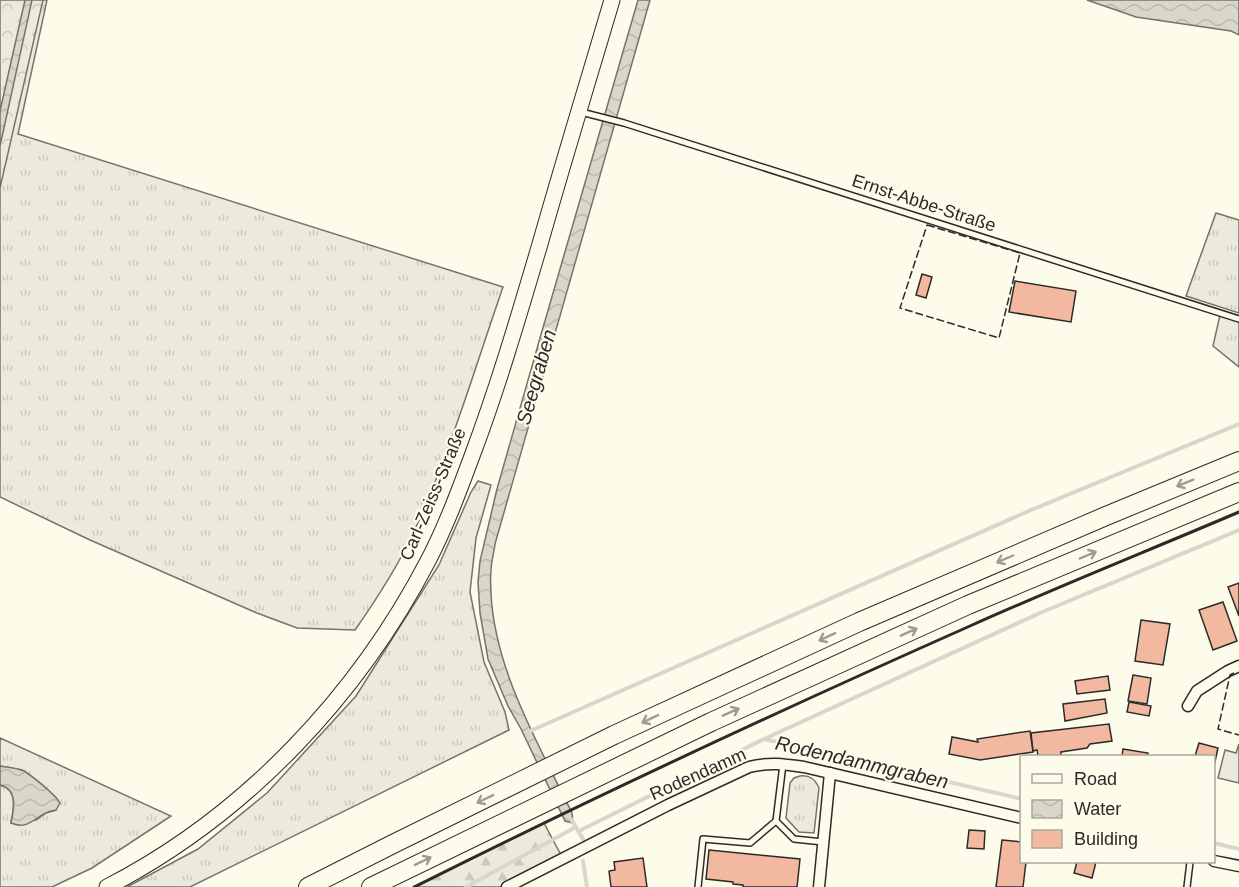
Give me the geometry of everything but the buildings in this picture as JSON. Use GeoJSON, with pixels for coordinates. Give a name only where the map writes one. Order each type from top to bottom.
{"type":"FeatureCollection","features":[{"type":"Feature","properties":{"kind":"highway"},"geometry":{"type":"LineString","coordinates":[[308,887],[614,735],[859,622],[1239,461]]}},
{"type":"Feature","properties":{"kind":"highway"},"geometry":{"type":"LineString","coordinates":[[371,887],[711,722],[968,605],[1239,492]]}},
{"type":"Feature","properties":{"kind":"main road","name":"Carl-Zeiss-Straße"},"geometry":{"type":"LineString","coordinates":[[107,887],[156,858],[212,820],[275,766],[363,667],[409,595],[448,518],[481,432],[510,344],[612,0]]}},
{"type":"Feature","properties":{"kind":"street"},"geometry":{"type":"LineString","coordinates":[[1188,706],[1197,691],[1239,666]]}},
{"type":"Feature","properties":{"kind":"street","name":"Rodendamm"},"geometry":{"type":"LineString","coordinates":[[507,887],[668,804],[739,772],[763,764],[804,767],[1020,818]]}},
{"type":"Feature","properties":{"kind":"street"},"geometry":{"type":"LineString","coordinates":[[819,887],[830,773]]}},
{"type":"Feature","properties":{"kind":"street"},"geometry":{"type":"LineString","coordinates":[[1215,861],[1239,866]]}},
{"type":"Feature","properties":{"kind":"lane","name":"Ernst-Abbe-Straße"},"geometry":{"type":"LineString","coordinates":[[579,111],[624,123],[1239,319]]}},
{"type":"Feature","properties":{"kind":"lane"},"geometry":{"type":"LineString","coordinates":[[698,887],[703,839],[750,843],[776,821],[783,764]]}},
{"type":"Feature","properties":{"kind":"lane"},"geometry":{"type":"LineString","coordinates":[[776,821],[794,839],[823,842]]}},
{"type":"Feature","properties":{"kind":"lane"},"geometry":{"type":"LineString","coordinates":[[1187,887],[1190,863]]}},
{"type":"Feature","properties":{"kind":"green space"},"geometry":{"type":"Polygon","coordinates":[[[0,0],[47,0],[18,134],[503,287],[438,475],[425,506],[399,560],[355,630],[297,628],[257,613],[90,540],[0,497],[0,0]]]}},
{"type":"Feature","properties":{"kind":"green space"},"geometry":{"type":"Polygon","coordinates":[[[0,0],[43,0],[0,188],[0,0]]]}},
{"type":"Feature","properties":{"kind":"green space"},"geometry":{"type":"Polygon","coordinates":[[[1216,213],[1239,220],[1239,313],[1186,296],[1216,213]]]}},
{"type":"Feature","properties":{"kind":"green space"},"geometry":{"type":"Polygon","coordinates":[[[1220,315],[1239,322],[1239,367],[1213,346],[1220,315]]]}},
{"type":"Feature","properties":{"kind":"green space"},"geometry":{"type":"Polygon","coordinates":[[[478,481],[491,485],[476,538],[470,592],[484,662],[505,712],[509,730],[190,887],[127,887],[198,849],[267,793],[356,696],[439,565],[478,481]]]}},
{"type":"Feature","properties":{"kind":"green space"},"geometry":{"type":"Polygon","coordinates":[[[0,738],[171,816],[92,868],[52,887],[0,887],[0,785],[6,787],[12,795],[14,805],[11,823],[36,820],[56,810],[46,790],[36,780],[22,770],[0,766],[0,738]]]}},
{"type":"Feature","properties":{"kind":"green space"},"geometry":{"type":"Polygon","coordinates":[[[800,776],[812,778],[819,788],[814,833],[799,832],[786,818],[790,783],[794,778],[800,776]]]}},
{"type":"Feature","properties":{"kind":"green space"},"geometry":{"type":"Polygon","coordinates":[[[544,823],[561,855],[506,887],[416,887],[544,823]]]}},
{"type":"Feature","properties":{"kind":"shaded area"},"geometry":{"type":"Polygon","coordinates":[[[1239,744],[1239,783],[1218,778],[1225,750],[1236,753],[1239,744]]]}},
{"type":"Feature","properties":{"kind":"water"},"geometry":{"type":"Polygon","coordinates":[[[25,0],[32,0],[0,146],[0,111],[25,0]]]}},
{"type":"Feature","properties":{"kind":"water","name":"Seegraben"},"geometry":{"type":"Polygon","coordinates":[[[638,0],[650,0],[495,544],[491,568],[494,623],[510,679],[533,734],[572,813],[573,823],[565,821],[508,706],[488,659],[480,613],[478,582],[480,561],[497,489],[638,0]]]}},
{"type":"Feature","properties":{"kind":"water"},"geometry":{"type":"Polygon","coordinates":[[[1087,0],[1239,0],[1239,35],[1231,31],[1136,17],[1087,0]]]}},
{"type":"Feature","properties":{"kind":"water"},"geometry":{"type":"Polygon","coordinates":[[[0,766],[24,771],[38,781],[60,803],[56,810],[47,812],[30,823],[17,825],[11,823],[13,800],[10,791],[0,785],[0,766]]]}},
{"type":"Feature","properties":{"kind":"waterway"},"geometry":{"type":"LineString","coordinates":[[528,732],[1031,510],[1239,424]]}},
{"type":"Feature","properties":{"kind":"waterway"},"geometry":{"type":"LineString","coordinates":[[764,739],[1040,613],[1239,530]]}},
{"type":"Feature","properties":{"kind":"waterway","name":"Rodendammgraben"},"geometry":{"type":"LineString","coordinates":[[579,831],[764,739],[1020,799]]}},
{"type":"Feature","properties":{"kind":"waterway","name":"Rodendammgraben"},"geometry":{"type":"LineString","coordinates":[[571,819],[583,839]]}},
{"type":"Feature","properties":{"kind":"waterway"},"geometry":{"type":"LineString","coordinates":[[466,887],[576,827]]}},
{"type":"Feature","properties":{"kind":"waterway","name":"Rodendammgraben"},"geometry":{"type":"LineString","coordinates":[[1215,843],[1239,849]]}},
{"type":"Feature","properties":{"kind":"waterway"},"geometry":{"type":"LineString","coordinates":[[583,861],[587,887]]}},
{"type":"Feature","properties":{"kind":"fence"},"geometry":{"type":"LineString","coordinates":[[927,225],[1020,253],[999,338],[900,308],[927,225]]}},
{"type":"Feature","properties":{"kind":"fence"},"geometry":{"type":"LineString","coordinates":[[1234,673],[1230,675],[1218,729],[1239,735]]}},
{"type":"Feature","properties":{"kind":"wall"},"geometry":{"type":"LineString","coordinates":[[414,887],[621,786],[830,689],[1003,611],[1239,512]]}}]}
